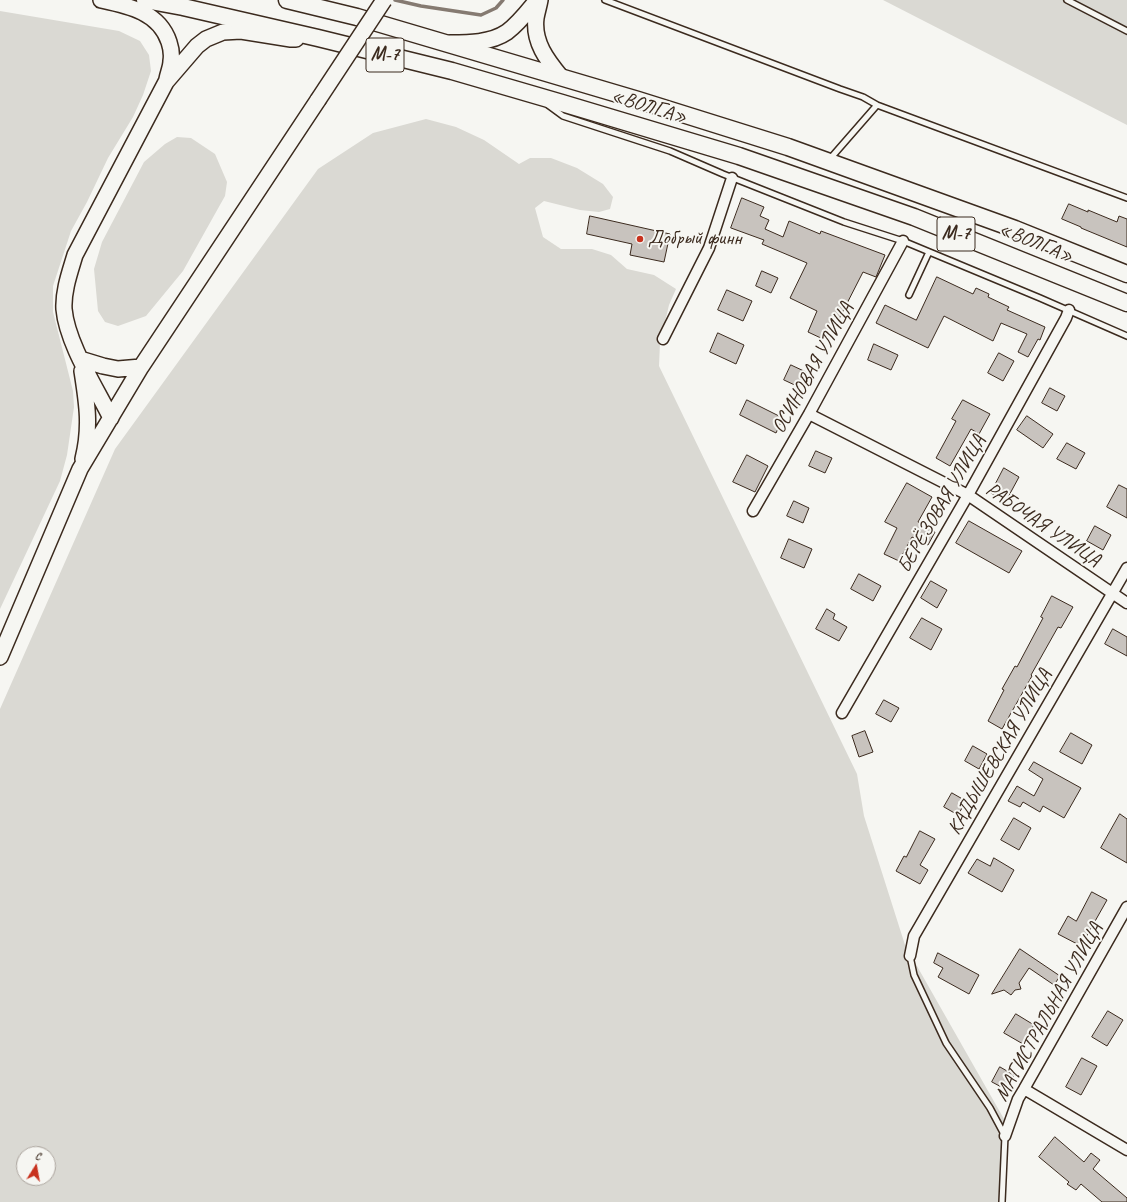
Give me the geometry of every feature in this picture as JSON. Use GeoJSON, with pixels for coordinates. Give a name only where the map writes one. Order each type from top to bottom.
{"type":"FeatureCollection","features":[{"type":"Feature","properties":{"kind":"highway","name":"«ВОЛГА»"},"geometry":{"type":"LineString","coordinates":[[144,0],[183,7],[318,38],[452,72],[533,94],[739,156],[907,214],[1127,303]]}},
{"type":"Feature","properties":{"kind":"highway","name":"«ВОЛГА»"},"geometry":{"type":"LineString","coordinates":[[287,0],[358,17],[448,43],[760,138],[829,161],[1016,229],[1127,274]]}},
{"type":"Feature","properties":{"kind":"main road"},"geometry":{"type":"LineString","coordinates":[[101,0],[141,11],[151,17],[163,29],[172,55],[166,82]]}},
{"type":"Feature","properties":{"kind":"main road"},"geometry":{"type":"LineString","coordinates":[[312,0],[326,9]]}},
{"type":"Feature","properties":{"kind":"main road"},"geometry":{"type":"LineString","coordinates":[[80,469],[141,367],[384,0]]}},
{"type":"Feature","properties":{"kind":"main road"},"geometry":{"type":"LineString","coordinates":[[448,43],[479,42],[500,36],[512,28],[537,0]]}},
{"type":"Feature","properties":{"kind":"main road"},"geometry":{"type":"LineString","coordinates":[[540,0],[536,19],[536,35],[540,49],[561,77]]}},
{"type":"Feature","properties":{"kind":"main road"},"geometry":{"type":"LineString","coordinates":[[111,418],[80,359],[70,336],[64,308],[65,295],[75,255],[166,82],[197,46],[206,39],[223,32],[242,31],[291,39],[318,38]]}},
{"type":"Feature","properties":{"kind":"main road"},"geometry":{"type":"LineString","coordinates":[[80,359],[118,369],[141,367]]}},
{"type":"Feature","properties":{"kind":"main road"},"geometry":{"type":"LineString","coordinates":[[0,657],[80,469],[84,454],[88,407],[80,359]]}},
{"type":"Feature","properties":{"kind":"street"},"geometry":{"type":"LineString","coordinates":[[663,339],[709,248],[732,178]]}},
{"type":"Feature","properties":{"kind":"street","name":"ОСИНОВАЯ УЛИЦА"},"geometry":{"type":"LineString","coordinates":[[753,511],[809,414],[903,241]]}},
{"type":"Feature","properties":{"kind":"street","name":"БЕРЁЗОВАЯ УЛИЦА"},"geometry":{"type":"LineString","coordinates":[[842,713],[968,495],[1062,324],[1068,310]]}},
{"type":"Feature","properties":{"kind":"street","name":"РАБОЧАЯ УЛИЦА"},"geometry":{"type":"LineString","coordinates":[[809,414],[968,495],[1127,603]]}},
{"type":"Feature","properties":{"kind":"street","name":"КАДЫШЕВСКАЯ УЛИЦА"},"geometry":{"type":"LineString","coordinates":[[910,956],[914,936],[1127,568]]}},
{"type":"Feature","properties":{"kind":"street","name":"МАГИСТРАЛЬНАЯ УЛИЦА"},"geometry":{"type":"LineString","coordinates":[[1005,1136],[1018,1099],[1127,907]]}},
{"type":"Feature","properties":{"kind":"street"},"geometry":{"type":"LineString","coordinates":[[1024,1089],[1127,1150]]}},
{"type":"Feature","properties":{"kind":"lane"},"geometry":{"type":"LineString","coordinates":[[606,0],[863,97],[877,105],[1127,198]]}},
{"type":"Feature","properties":{"kind":"lane"},"geometry":{"type":"LineString","coordinates":[[1067,0],[1127,31]]}},
{"type":"Feature","properties":{"kind":"lane"},"geometry":{"type":"LineString","coordinates":[[533,94],[563,116],[670,151],[732,178],[844,222],[903,241],[1127,336]]}},
{"type":"Feature","properties":{"kind":"lane"},"geometry":{"type":"LineString","coordinates":[[829,161],[877,105]]}},
{"type":"Feature","properties":{"kind":"lane"},"geometry":{"type":"LineString","coordinates":[[909,295],[929,252]]}},
{"type":"Feature","properties":{"kind":"lane"},"geometry":{"type":"LineString","coordinates":[[910,956],[914,975],[946,1043],[990,1108],[1005,1136],[1002,1202]]}},
{"type":"Feature","properties":{"kind":"shaded area"},"geometry":{"type":"Polygon","coordinates":[[[883,0],[1127,0],[1127,125],[883,0]]]}},
{"type":"Feature","properties":{"kind":"shaded area"},"geometry":{"type":"Polygon","coordinates":[[[0,11],[119,31],[140,41],[149,55],[151,71],[143,95],[133,117],[108,158],[71,231],[53,286],[53,312],[73,391],[74,407],[67,455],[60,481],[0,609],[0,11]]]}},
{"type":"Feature","properties":{"kind":"shaded area"},"geometry":{"type":"Polygon","coordinates":[[[426,119],[456,127],[484,140],[519,164],[530,158],[551,158],[577,168],[603,184],[613,197],[610,209],[599,212],[580,210],[544,201],[535,208],[543,237],[561,249],[592,249],[611,255],[627,269],[654,275],[676,289],[669,305],[660,343],[659,366],[857,774],[864,816],[905,945],[1004,1119],[1001,1202],[0,1202],[0,709],[115,449],[318,169],[373,133],[426,119]]]}},
{"type":"Feature","properties":{"kind":"shaded area"},"geometry":{"type":"Polygon","coordinates":[[[177,137],[191,138],[215,154],[227,182],[225,196],[183,271],[146,316],[118,326],[105,322],[98,311],[94,269],[102,242],[144,162],[165,144],[177,137]]]}},
{"type":"Feature","properties":{"kind":"building"},"geometry":{"type":"Polygon","coordinates":[[[742,198],[764,207],[760,216],[769,220],[765,229],[783,237],[789,221],[820,234],[821,231],[885,255],[876,277],[863,272],[838,321],[832,318],[823,339],[808,332],[817,311],[790,298],[807,263],[762,244],[764,240],[731,228],[742,198]]]}},
{"type":"Feature","properties":{"kind":"building"},"geometry":{"type":"Polygon","coordinates":[[[1069,204],[1117,222],[1119,216],[1127,219],[1127,247],[1062,219],[1069,204]]]}},
{"type":"Feature","properties":{"kind":"building","name":"Добрый финн"},"geometry":{"type":"Polygon","coordinates":[[[590,216],[670,234],[664,262],[630,255],[632,244],[587,234],[590,216]]]}},
{"type":"Feature","properties":{"kind":"building"},"geometry":{"type":"Polygon","coordinates":[[[762,271],[778,278],[771,293],[756,286],[762,271]]]}},
{"type":"Feature","properties":{"kind":"building"},"geometry":{"type":"Polygon","coordinates":[[[937,277],[973,294],[976,288],[989,294],[988,297],[1009,307],[1007,310],[1045,327],[1040,340],[1038,339],[1028,357],[1018,352],[1027,334],[1001,323],[993,341],[944,316],[928,348],[876,323],[885,305],[916,320],[937,277]]]}},
{"type":"Feature","properties":{"kind":"building"},"geometry":{"type":"Polygon","coordinates":[[[727,290],[752,301],[743,321],[718,310],[727,290]]]}},
{"type":"Feature","properties":{"kind":"building"},"geometry":{"type":"Polygon","coordinates":[[[718,333],[744,345],[736,364],[710,352],[718,333]]]}},
{"type":"Feature","properties":{"kind":"building"},"geometry":{"type":"Polygon","coordinates":[[[874,344],[898,355],[891,370],[868,360],[874,344]]]}},
{"type":"Feature","properties":{"kind":"building"},"geometry":{"type":"Polygon","coordinates":[[[999,353],[1014,361],[1003,381],[988,373],[999,353]]]}},
{"type":"Feature","properties":{"kind":"building"},"geometry":{"type":"Polygon","coordinates":[[[791,365],[806,372],[799,387],[784,380],[791,365]]]}},
{"type":"Feature","properties":{"kind":"building"},"geometry":{"type":"Polygon","coordinates":[[[1050,388],[1065,396],[1057,411],[1042,403],[1050,388]]]}},
{"type":"Feature","properties":{"kind":"building"},"geometry":{"type":"Polygon","coordinates":[[[747,400],[783,418],[776,433],[740,415],[747,400]]]}},
{"type":"Feature","properties":{"kind":"building"},"geometry":{"type":"Polygon","coordinates":[[[963,400],[990,414],[979,434],[971,429],[950,466],[936,458],[956,421],[952,419],[963,400]]]}},
{"type":"Feature","properties":{"kind":"building"},"geometry":{"type":"Polygon","coordinates":[[[1027,416],[1053,434],[1043,448],[1017,430],[1027,416]]]}},
{"type":"Feature","properties":{"kind":"building"},"geometry":{"type":"Polygon","coordinates":[[[1067,443],[1085,453],[1076,469],[1057,459],[1067,443]]]}},
{"type":"Feature","properties":{"kind":"building"},"geometry":{"type":"Polygon","coordinates":[[[816,451],[832,458],[825,473],[809,466],[816,451]]]}},
{"type":"Feature","properties":{"kind":"building"},"geometry":{"type":"Polygon","coordinates":[[[747,455],[768,466],[755,492],[733,482],[747,455]]]}},
{"type":"Feature","properties":{"kind":"building"},"geometry":{"type":"Polygon","coordinates":[[[1004,468],[1019,477],[1006,501],[991,493],[1004,468]]]}},
{"type":"Feature","properties":{"kind":"building"},"geometry":{"type":"Polygon","coordinates":[[[907,483],[932,497],[918,522],[935,532],[928,545],[912,537],[899,561],[884,554],[897,528],[885,522],[907,483]]]}},
{"type":"Feature","properties":{"kind":"building"},"geometry":{"type":"Polygon","coordinates":[[[1119,485],[1127,489],[1127,518],[1107,507],[1119,485]]]}},
{"type":"Feature","properties":{"kind":"building"},"geometry":{"type":"Polygon","coordinates":[[[794,501],[809,508],[803,523],[787,516],[794,501]]]}},
{"type":"Feature","properties":{"kind":"building"},"geometry":{"type":"Polygon","coordinates":[[[969,521],[1022,551],[1009,573],[956,543],[969,521]]]}},
{"type":"Feature","properties":{"kind":"building"},"geometry":{"type":"Polygon","coordinates":[[[1095,526],[1111,535],[1103,550],[1087,541],[1095,526]]]}},
{"type":"Feature","properties":{"kind":"building"},"geometry":{"type":"Polygon","coordinates":[[[789,539],[812,549],[804,568],[781,558],[789,539]]]}},
{"type":"Feature","properties":{"kind":"building"},"geometry":{"type":"Polygon","coordinates":[[[859,574],[881,586],[873,601],[851,589],[859,574]]]}},
{"type":"Feature","properties":{"kind":"building"},"geometry":{"type":"Polygon","coordinates":[[[931,581],[947,590],[937,608],[921,598],[931,581]]]}},
{"type":"Feature","properties":{"kind":"building"},"geometry":{"type":"Polygon","coordinates":[[[1052,596],[1073,607],[1061,628],[1058,627],[1002,729],[988,721],[1004,690],[1002,689],[1015,666],[1017,667],[1043,618],[1041,617],[1052,596]]]}},
{"type":"Feature","properties":{"kind":"building"},"geometry":{"type":"Polygon","coordinates":[[[827,609],[835,614],[833,619],[847,627],[839,641],[816,629],[827,609]]]}},
{"type":"Feature","properties":{"kind":"building"},"geometry":{"type":"Polygon","coordinates":[[[922,618],[942,629],[931,650],[910,638],[922,618]]]}},
{"type":"Feature","properties":{"kind":"building"},"geometry":{"type":"Polygon","coordinates":[[[1113,629],[1127,637],[1127,656],[1105,644],[1113,629]]]}},
{"type":"Feature","properties":{"kind":"building"},"geometry":{"type":"Polygon","coordinates":[[[884,700],[899,708],[891,722],[876,714],[884,700]]]}},
{"type":"Feature","properties":{"kind":"building"},"geometry":{"type":"Polygon","coordinates":[[[865,731],[873,752],[859,757],[852,736],[865,731]]]}},
{"type":"Feature","properties":{"kind":"building"},"geometry":{"type":"Polygon","coordinates":[[[1071,733],[1092,745],[1082,764],[1060,752],[1071,733]]]}},
{"type":"Feature","properties":{"kind":"building"},"geometry":{"type":"Polygon","coordinates":[[[973,746],[987,754],[979,769],[965,761],[973,746]]]}},
{"type":"Feature","properties":{"kind":"building"},"geometry":{"type":"Polygon","coordinates":[[[1034,762],[1081,788],[1064,818],[1043,806],[1040,812],[1023,802],[1020,807],[1008,801],[1017,786],[1034,796],[1043,779],[1029,770],[1034,762]]]}},
{"type":"Feature","properties":{"kind":"building"},"geometry":{"type":"Polygon","coordinates":[[[952,793],[966,801],[958,815],[944,807],[952,793]]]}},
{"type":"Feature","properties":{"kind":"building"},"geometry":{"type":"Polygon","coordinates":[[[1120,814],[1127,819],[1127,863],[1101,848],[1120,814]]]}},
{"type":"Feature","properties":{"kind":"building"},"geometry":{"type":"Polygon","coordinates":[[[1014,818],[1031,828],[1019,850],[1001,840],[1014,818]]]}},
{"type":"Feature","properties":{"kind":"building"},"geometry":{"type":"Polygon","coordinates":[[[920,831],[935,839],[920,865],[928,870],[920,884],[896,871],[904,856],[906,857],[920,831]]]}},
{"type":"Feature","properties":{"kind":"building"},"geometry":{"type":"Polygon","coordinates":[[[994,858],[1014,870],[1002,892],[968,873],[977,859],[990,866],[994,858]]]}},
{"type":"Feature","properties":{"kind":"building"},"geometry":{"type":"Polygon","coordinates":[[[1092,892],[1107,900],[1081,946],[1058,934],[1068,916],[1076,921],[1092,892]]]}},
{"type":"Feature","properties":{"kind":"building"},"geometry":{"type":"Polygon","coordinates":[[[1020,949],[1060,976],[1054,985],[1029,968],[1019,983],[1021,989],[1015,990],[1011,995],[1004,990],[992,994],[1020,949]]]}},
{"type":"Feature","properties":{"kind":"building"},"geometry":{"type":"Polygon","coordinates":[[[938,953],[979,975],[969,994],[938,977],[943,968],[934,963],[938,953]]]}},
{"type":"Feature","properties":{"kind":"building"},"geometry":{"type":"Polygon","coordinates":[[[1108,1011],[1123,1020],[1107,1046],[1092,1037],[1108,1011]]]}},
{"type":"Feature","properties":{"kind":"building"},"geometry":{"type":"Polygon","coordinates":[[[1016,1014],[1034,1025],[1023,1044],[1004,1033],[1016,1014]]]}},
{"type":"Feature","properties":{"kind":"building"},"geometry":{"type":"Polygon","coordinates":[[[1082,1058],[1097,1066],[1081,1095],[1066,1087],[1082,1058]]]}},
{"type":"Feature","properties":{"kind":"building"},"geometry":{"type":"Polygon","coordinates":[[[1000,1067],[1014,1075],[1007,1090],[992,1082],[1000,1067]]]}},
{"type":"Feature","properties":{"kind":"building"},"geometry":{"type":"Polygon","coordinates":[[[1055,1137],[1084,1162],[1091,1153],[1100,1160],[1093,1169],[1127,1198],[1127,1202],[1102,1202],[1081,1184],[1076,1190],[1067,1184],[1069,1182],[1039,1157],[1055,1137]]]}},
{"type":"Feature","properties":{"kind":"waterway"},"geometry":{"type":"LineString","coordinates":[[395,0],[421,6],[481,15],[496,8],[503,0]]}},
{"type":"Feature","properties":{"kind":"place","name":"Добрый финн"},"geometry":{"type":"Point","coordinates":[640,239]}}]}
